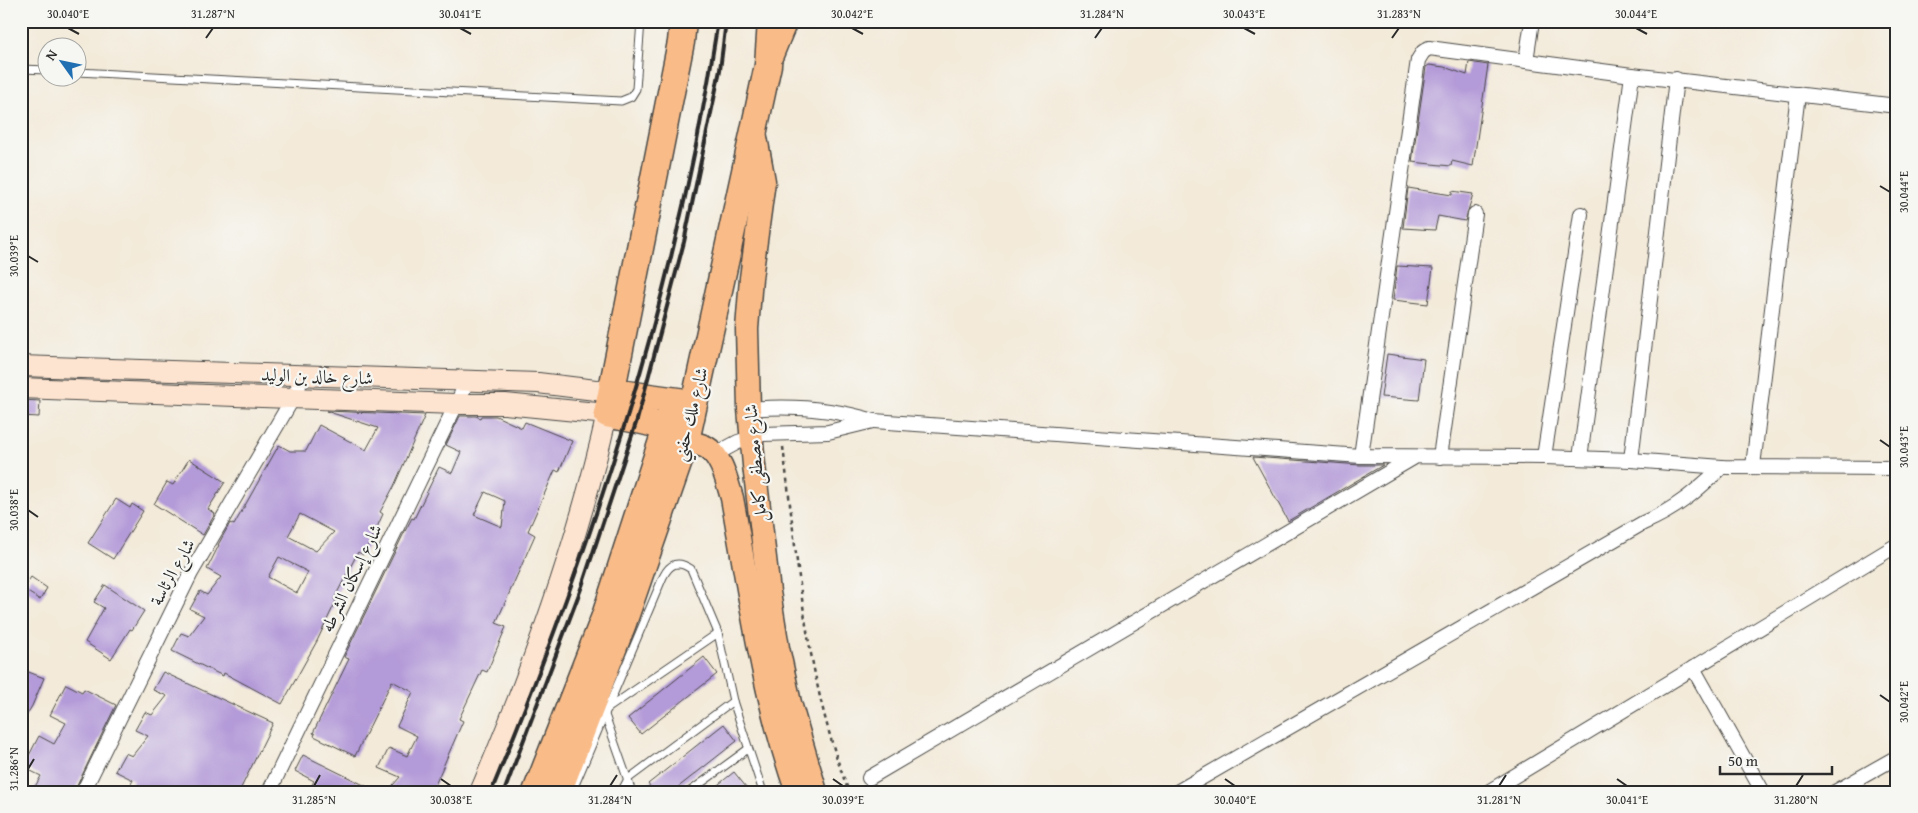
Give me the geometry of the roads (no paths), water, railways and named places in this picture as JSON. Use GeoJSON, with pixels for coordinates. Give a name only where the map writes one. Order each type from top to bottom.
{"type":"FeatureCollection","features":[{"type":"Feature","properties":{"kind":"highway"},"geometry":{"type":"LineString","coordinates":[[610,403],[681,42],[683,21]]}},
{"type":"Feature","properties":{"kind":"highway","name":"شارع ملك حفني"},"geometry":{"type":"LineString","coordinates":[[558,792],[623,622],[677,434],[754,130],[768,65],[771,21]]}},
{"type":"Feature","properties":{"kind":"highway"},"geometry":{"type":"LineString","coordinates":[[610,403],[685,402]]}},
{"type":"Feature","properties":{"kind":"highway"},"geometry":{"type":"LineString","coordinates":[[610,403],[677,434]]}},
{"type":"Feature","properties":{"kind":"highway","name":"شارع ملك حفني"},"geometry":{"type":"LineString","coordinates":[[536,792],[677,434]]}},
{"type":"Feature","properties":{"kind":"main road"},"geometry":{"type":"LineString","coordinates":[[768,65],[786,21]]}},
{"type":"Feature","properties":{"kind":"main road","name":"شارع مصطفى كامل"},"geometry":{"type":"LineString","coordinates":[[754,130],[764,181],[747,329],[757,408],[768,434],[769,592],[778,648],[790,703],[816,792]]}},
{"type":"Feature","properties":{"kind":"main road"},"geometry":{"type":"LineString","coordinates":[[677,434],[706,447],[714,455]]}},
{"type":"Feature","properties":{"kind":"main road","name":"شارع مصطفى كامل"},"geometry":{"type":"LineString","coordinates":[[714,455],[724,472],[732,498],[767,689],[779,736],[797,792]]}},
{"type":"Feature","properties":{"kind":"street"},"geometry":{"type":"LineString","coordinates":[[1526,61],[1532,21]]}},
{"type":"Feature","properties":{"kind":"street"},"geometry":{"type":"LineString","coordinates":[[1361,456],[1418,60],[1423,52],[1429,48],[1632,75],[1897,106]]}},
{"type":"Feature","properties":{"kind":"street"},"geometry":{"type":"LineString","coordinates":[[1580,458],[1632,75]]}},
{"type":"Feature","properties":{"kind":"street"},"geometry":{"type":"LineString","coordinates":[[1631,460],[1676,79]]}},
{"type":"Feature","properties":{"kind":"street"},"geometry":{"type":"LineString","coordinates":[[1753,466],[1798,94]]}},
{"type":"Feature","properties":{"kind":"street"},"geometry":{"type":"LineString","coordinates":[[1440,457],[1475,214]]}},
{"type":"Feature","properties":{"kind":"street"},"geometry":{"type":"LineString","coordinates":[[1544,457],[1581,214]]}},
{"type":"Feature","properties":{"kind":"street","name":"شارع خالد بن الوليد"},"geometry":{"type":"LineString","coordinates":[[21,366],[538,383],[610,403]]}},
{"type":"Feature","properties":{"kind":"street"},"geometry":{"type":"LineString","coordinates":[[52,390],[54,368]]}},
{"type":"Feature","properties":{"kind":"street","name":"شارع الرئاسة"},"geometry":{"type":"LineString","coordinates":[[83,792],[191,573],[293,398],[304,375]]}},
{"type":"Feature","properties":{"kind":"street","name":"شارع إسكان الشرطه"},"geometry":{"type":"LineString","coordinates":[[269,792],[467,382]]}},
{"type":"Feature","properties":{"kind":"street","name":"شارع خالد بن الوليد"},"geometry":{"type":"LineString","coordinates":[[21,388],[455,404],[610,403]]}},
{"type":"Feature","properties":{"kind":"street"},"geometry":{"type":"LineString","coordinates":[[480,792],[556,594],[588,490],[610,403]]}},
{"type":"Feature","properties":{"kind":"street"},"geometry":{"type":"LineString","coordinates":[[757,408],[781,407],[828,410],[874,421],[1361,456],[1544,457],[1631,460],[1722,467],[1897,468]]}},
{"type":"Feature","properties":{"kind":"street"},"geometry":{"type":"LineString","coordinates":[[714,455],[768,434],[828,432],[874,421]]}},
{"type":"Feature","properties":{"kind":"street"},"geometry":{"type":"LineString","coordinates":[[869,778],[1413,457]]}},
{"type":"Feature","properties":{"kind":"street"},"geometry":{"type":"LineString","coordinates":[[1177,792],[1643,523],[1662,515],[1680,504],[1722,467]]}},
{"type":"Feature","properties":{"kind":"street"},"geometry":{"type":"LineString","coordinates":[[1488,792],[1897,545]]}},
{"type":"Feature","properties":{"kind":"street"},"geometry":{"type":"LineString","coordinates":[[1693,668],[1763,792]]}},
{"type":"Feature","properties":{"kind":"street"},"geometry":{"type":"LineString","coordinates":[[1835,792],[1897,757]]}},
{"type":"Feature","properties":{"kind":"lane"},"geometry":{"type":"LineString","coordinates":[[88,73],[621,100],[631,97],[636,89],[641,21]]}},
{"type":"Feature","properties":{"kind":"lane"},"geometry":{"type":"LineString","coordinates":[[21,69],[38,70]]}},
{"type":"Feature","properties":{"kind":"lane"},"geometry":{"type":"LineString","coordinates":[[572,792],[667,569],[675,564],[684,564],[691,569],[718,633],[733,701],[763,792]]}},
{"type":"Feature","properties":{"kind":"lane"},"geometry":{"type":"LineString","coordinates":[[606,712],[718,633]]}},
{"type":"Feature","properties":{"kind":"lane"},"geometry":{"type":"LineString","coordinates":[[621,792],[628,779],[733,701]]}},
{"type":"Feature","properties":{"kind":"lane"},"geometry":{"type":"LineString","coordinates":[[606,712],[632,792]]}},
{"type":"Feature","properties":{"kind":"lane"},"geometry":{"type":"LineString","coordinates":[[689,792],[748,749]]}},
{"type":"Feature","properties":{"kind":"railway"},"geometry":{"type":"LineString","coordinates":[[491,792],[529,699],[564,604],[598,509],[628,413],[656,316],[680,219],[701,120],[718,21]]}},
{"type":"Feature","properties":{"kind":"railway"},"geometry":{"type":"LineString","coordinates":[[504,792],[582,586],[637,420],[684,242],[720,70],[726,21]]}}]}
